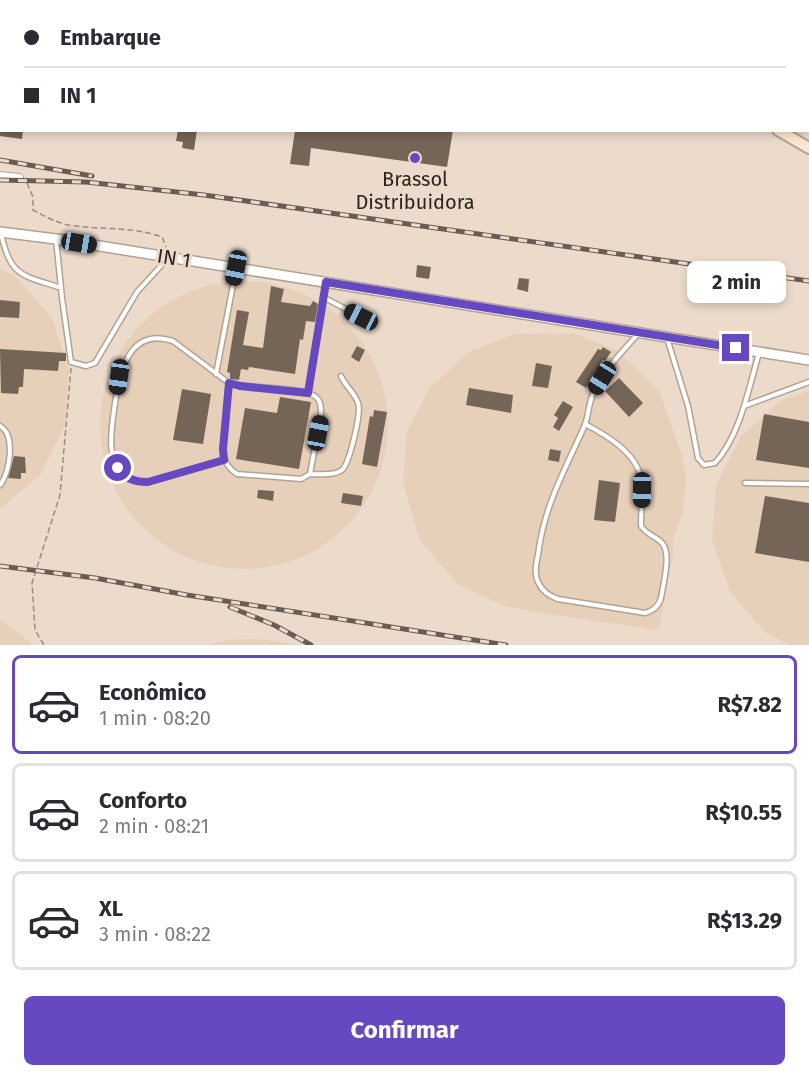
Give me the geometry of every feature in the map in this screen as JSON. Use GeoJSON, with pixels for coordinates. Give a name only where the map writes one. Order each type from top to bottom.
{"type":"FeatureCollection","features":[{"type":"Feature","properties":{"kind":"main road"},"geometry":{"type":"LineString","coordinates":[[782,132],[809,147]]}},
{"type":"Feature","properties":{"kind":"street"},"geometry":{"type":"LineString","coordinates":[[0,176],[19,178]]}},
{"type":"Feature","properties":{"kind":"street","name":"IN 1"},"geometry":{"type":"LineString","coordinates":[[1,232],[809,360]]}},
{"type":"Feature","properties":{"kind":"lane"},"geometry":{"type":"LineString","coordinates":[[1,232],[6,254],[12,267],[24,276],[61,288]]}},
{"type":"Feature","properties":{"kind":"lane"},"geometry":{"type":"LineString","coordinates":[[56,239],[71,362],[86,366],[95,363],[137,292],[168,257]]}},
{"type":"Feature","properties":{"kind":"lane"},"geometry":{"type":"LineString","coordinates":[[216,374],[236,268]]}},
{"type":"Feature","properties":{"kind":"lane"},"geometry":{"type":"LineString","coordinates":[[308,393],[326,282]]}},
{"type":"Feature","properties":{"kind":"lane"},"geometry":{"type":"LineString","coordinates":[[323,297],[361,317]]}},
{"type":"Feature","properties":{"kind":"lane"},"geometry":{"type":"LineString","coordinates":[[585,424],[608,438],[632,459],[641,477],[641,526],[648,534],[662,542],[667,551],[661,598],[659,605],[651,611],[645,613],[558,599],[549,596],[543,590],[536,577],[547,507],[585,424],[594,392],[611,365],[639,333]]}},
{"type":"Feature","properties":{"kind":"lane"},"geometry":{"type":"LineString","coordinates":[[667,337],[688,406],[699,462],[709,465],[721,457],[744,406],[759,352]]}},
{"type":"Feature","properties":{"kind":"lane"},"geometry":{"type":"LineString","coordinates":[[224,460],[148,482],[136,482],[122,473],[113,454],[111,433],[119,377],[127,357],[142,343],[153,338],[173,341],[229,383],[308,393],[318,398],[321,414],[310,474]]}},
{"type":"Feature","properties":{"kind":"lane"},"geometry":{"type":"LineString","coordinates":[[229,383],[223,449],[228,469],[237,474],[301,479],[310,474],[336,473],[345,466],[359,416],[358,404],[341,376]]}},
{"type":"Feature","properties":{"kind":"lane"},"geometry":{"type":"LineString","coordinates":[[744,406],[809,382]]}},
{"type":"Feature","properties":{"kind":"lane"},"geometry":{"type":"LineString","coordinates":[[0,426],[8,434],[9,442],[8,468],[0,485]]}},
{"type":"Feature","properties":{"kind":"lane"},"geometry":{"type":"LineString","coordinates":[[745,483],[809,484]]}},
{"type":"Feature","properties":{"kind":"path"},"geometry":{"type":"LineString","coordinates":[[19,178],[25,180],[30,186],[33,210],[68,225],[148,232],[162,237],[170,255],[168,257]]}},
{"type":"Feature","properties":{"kind":"path"},"geometry":{"type":"LineString","coordinates":[[44,645],[35,630],[32,583],[60,495],[71,362]]}},
{"type":"Feature","properties":{"kind":"shaded area"},"geometry":{"type":"Polygon","coordinates":[[[0,269],[16,277],[52,318],[69,370],[65,425],[41,474],[0,509],[0,269]]]}},
{"type":"Feature","properties":{"kind":"shaded area"},"geometry":{"type":"Polygon","coordinates":[[[230,281],[258,281],[286,287],[312,298],[336,313],[356,333],[371,357],[382,383],[388,411],[386,453],[371,493],[356,517],[336,537],[312,552],[286,563],[258,569],[230,569],[202,563],[176,552],[152,537],[132,517],[117,493],[106,467],[100,439],[100,411],[106,383],[117,357],[132,333],[152,313],[176,298],[202,287],[230,281]]]}},
{"type":"Feature","properties":{"kind":"shaded area"},"geometry":{"type":"Polygon","coordinates":[[[573,333],[618,351],[660,393],[682,456],[686,477],[683,512],[673,539],[673,554],[659,630],[504,606],[457,583],[419,539],[403,482],[407,431],[429,389],[468,352],[515,334],[573,333]]]}},
{"type":"Feature","properties":{"kind":"shaded area"},"geometry":{"type":"Polygon","coordinates":[[[809,391],[809,645],[790,645],[766,633],[730,592],[712,540],[716,485],[741,436],[782,400],[809,391]]]}},
{"type":"Feature","properties":{"kind":"shaded area"},"geometry":{"type":"Polygon","coordinates":[[[0,619],[21,635],[32,645],[0,645],[0,619]]]}},
{"type":"Feature","properties":{"kind":"shaded area"},"geometry":{"type":"Polygon","coordinates":[[[253,639],[297,645],[209,645],[228,640],[253,639]]]}},
{"type":"Feature","properties":{"kind":"building"},"geometry":{"type":"Polygon","coordinates":[[[0,132],[23,132],[22,139],[0,136],[0,132]]]}},
{"type":"Feature","properties":{"kind":"building"},"geometry":{"type":"Polygon","coordinates":[[[178,132],[197,132],[194,150],[182,148],[183,142],[176,141],[178,132]]]}},
{"type":"Feature","properties":{"kind":"building","name":"Brassol Distribuidora"},"geometry":{"type":"Polygon","coordinates":[[[295,132],[453,132],[447,167],[311,148],[309,166],[290,164],[295,132]]]}},
{"type":"Feature","properties":{"kind":"building"},"geometry":{"type":"Polygon","coordinates":[[[417,265],[431,267],[429,279],[416,277],[417,265]]]}},
{"type":"Feature","properties":{"kind":"building"},"geometry":{"type":"Polygon","coordinates":[[[519,278],[529,279],[528,292],[517,289],[519,278]]]}},
{"type":"Feature","properties":{"kind":"building"},"geometry":{"type":"Polygon","coordinates":[[[271,286],[284,289],[281,302],[310,306],[313,301],[318,304],[315,322],[306,321],[303,340],[300,339],[295,374],[249,367],[248,370],[241,369],[239,380],[230,379],[230,373],[227,372],[237,310],[249,312],[243,345],[263,348],[271,286]]]}},
{"type":"Feature","properties":{"kind":"building"},"geometry":{"type":"Polygon","coordinates":[[[0,300],[20,302],[19,318],[0,317],[0,300]]]}},
{"type":"Feature","properties":{"kind":"building"},"geometry":{"type":"Polygon","coordinates":[[[357,346],[365,350],[359,362],[351,357],[357,346]]]}},
{"type":"Feature","properties":{"kind":"building"},"geometry":{"type":"Polygon","coordinates":[[[603,347],[611,352],[605,361],[603,360],[586,388],[576,382],[598,349],[601,350],[603,347]]]}},
{"type":"Feature","properties":{"kind":"building"},"geometry":{"type":"Polygon","coordinates":[[[0,349],[66,353],[66,361],[59,361],[58,371],[24,369],[23,387],[19,387],[18,394],[1,393],[0,349]]]}},
{"type":"Feature","properties":{"kind":"building"},"geometry":{"type":"Polygon","coordinates":[[[536,363],[552,366],[548,388],[532,386],[536,363]]]}},
{"type":"Feature","properties":{"kind":"building"},"geometry":{"type":"Polygon","coordinates":[[[619,378],[643,403],[629,417],[605,391],[619,378]]]}},
{"type":"Feature","properties":{"kind":"building"},"geometry":{"type":"Polygon","coordinates":[[[469,388],[513,395],[511,413],[466,405],[469,388]]]}},
{"type":"Feature","properties":{"kind":"building"},"geometry":{"type":"Polygon","coordinates":[[[182,389],[211,394],[203,444],[173,440],[182,389]]]}},
{"type":"Feature","properties":{"kind":"building"},"geometry":{"type":"Polygon","coordinates":[[[280,397],[311,402],[299,469],[236,459],[245,408],[277,413],[280,397]]]}},
{"type":"Feature","properties":{"kind":"building"},"geometry":{"type":"Polygon","coordinates":[[[563,401],[573,407],[559,431],[553,427],[558,418],[554,415],[563,401]]]}},
{"type":"Feature","properties":{"kind":"building"},"geometry":{"type":"Polygon","coordinates":[[[374,410],[387,412],[377,467],[362,464],[370,416],[373,417],[374,410]]]}},
{"type":"Feature","properties":{"kind":"building"},"geometry":{"type":"Polygon","coordinates":[[[764,414],[809,422],[809,468],[756,460],[764,414]]]}},
{"type":"Feature","properties":{"kind":"building"},"geometry":{"type":"Polygon","coordinates":[[[550,449],[561,451],[559,462],[548,460],[550,449]]]}},
{"type":"Feature","properties":{"kind":"building"},"geometry":{"type":"Polygon","coordinates":[[[14,456],[25,457],[26,473],[21,473],[21,479],[8,478],[14,456]]]}},
{"type":"Feature","properties":{"kind":"building"},"geometry":{"type":"Polygon","coordinates":[[[599,480],[620,483],[615,522],[594,520],[599,480]]]}},
{"type":"Feature","properties":{"kind":"building"},"geometry":{"type":"Polygon","coordinates":[[[258,490],[274,491],[273,501],[257,498],[258,490]]]}},
{"type":"Feature","properties":{"kind":"building"},"geometry":{"type":"Polygon","coordinates":[[[343,493],[363,496],[361,506],[341,503],[343,493]]]}},
{"type":"Feature","properties":{"kind":"building"},"geometry":{"type":"Polygon","coordinates":[[[765,496],[809,503],[809,562],[755,553],[765,496]]]}},
{"type":"Feature","properties":{"kind":"railway"},"geometry":{"type":"LineString","coordinates":[[0,160],[92,176]]}},
{"type":"Feature","properties":{"kind":"railway"},"geometry":{"type":"LineString","coordinates":[[0,180],[86,182],[204,195],[809,281]]}},
{"type":"Feature","properties":{"kind":"railway"},"geometry":{"type":"LineString","coordinates":[[0,566],[95,578],[187,595],[506,645]]}},
{"type":"Feature","properties":{"kind":"railway"},"geometry":{"type":"LineString","coordinates":[[230,607],[274,625],[311,645]]}},
{"type":"Feature","properties":{"kind":"place","name":"Brassol Distribuidora"},"geometry":{"type":"Point","coordinates":[415,158]}},
{"type":"Feature","properties":{"kind":"route"},"geometry":{"type":"LineString","coordinates":[[118,468],[126,477],[136,482],[148,482],[224,460],[229,383],[308,393],[326,282],[736,348]]}}]}
